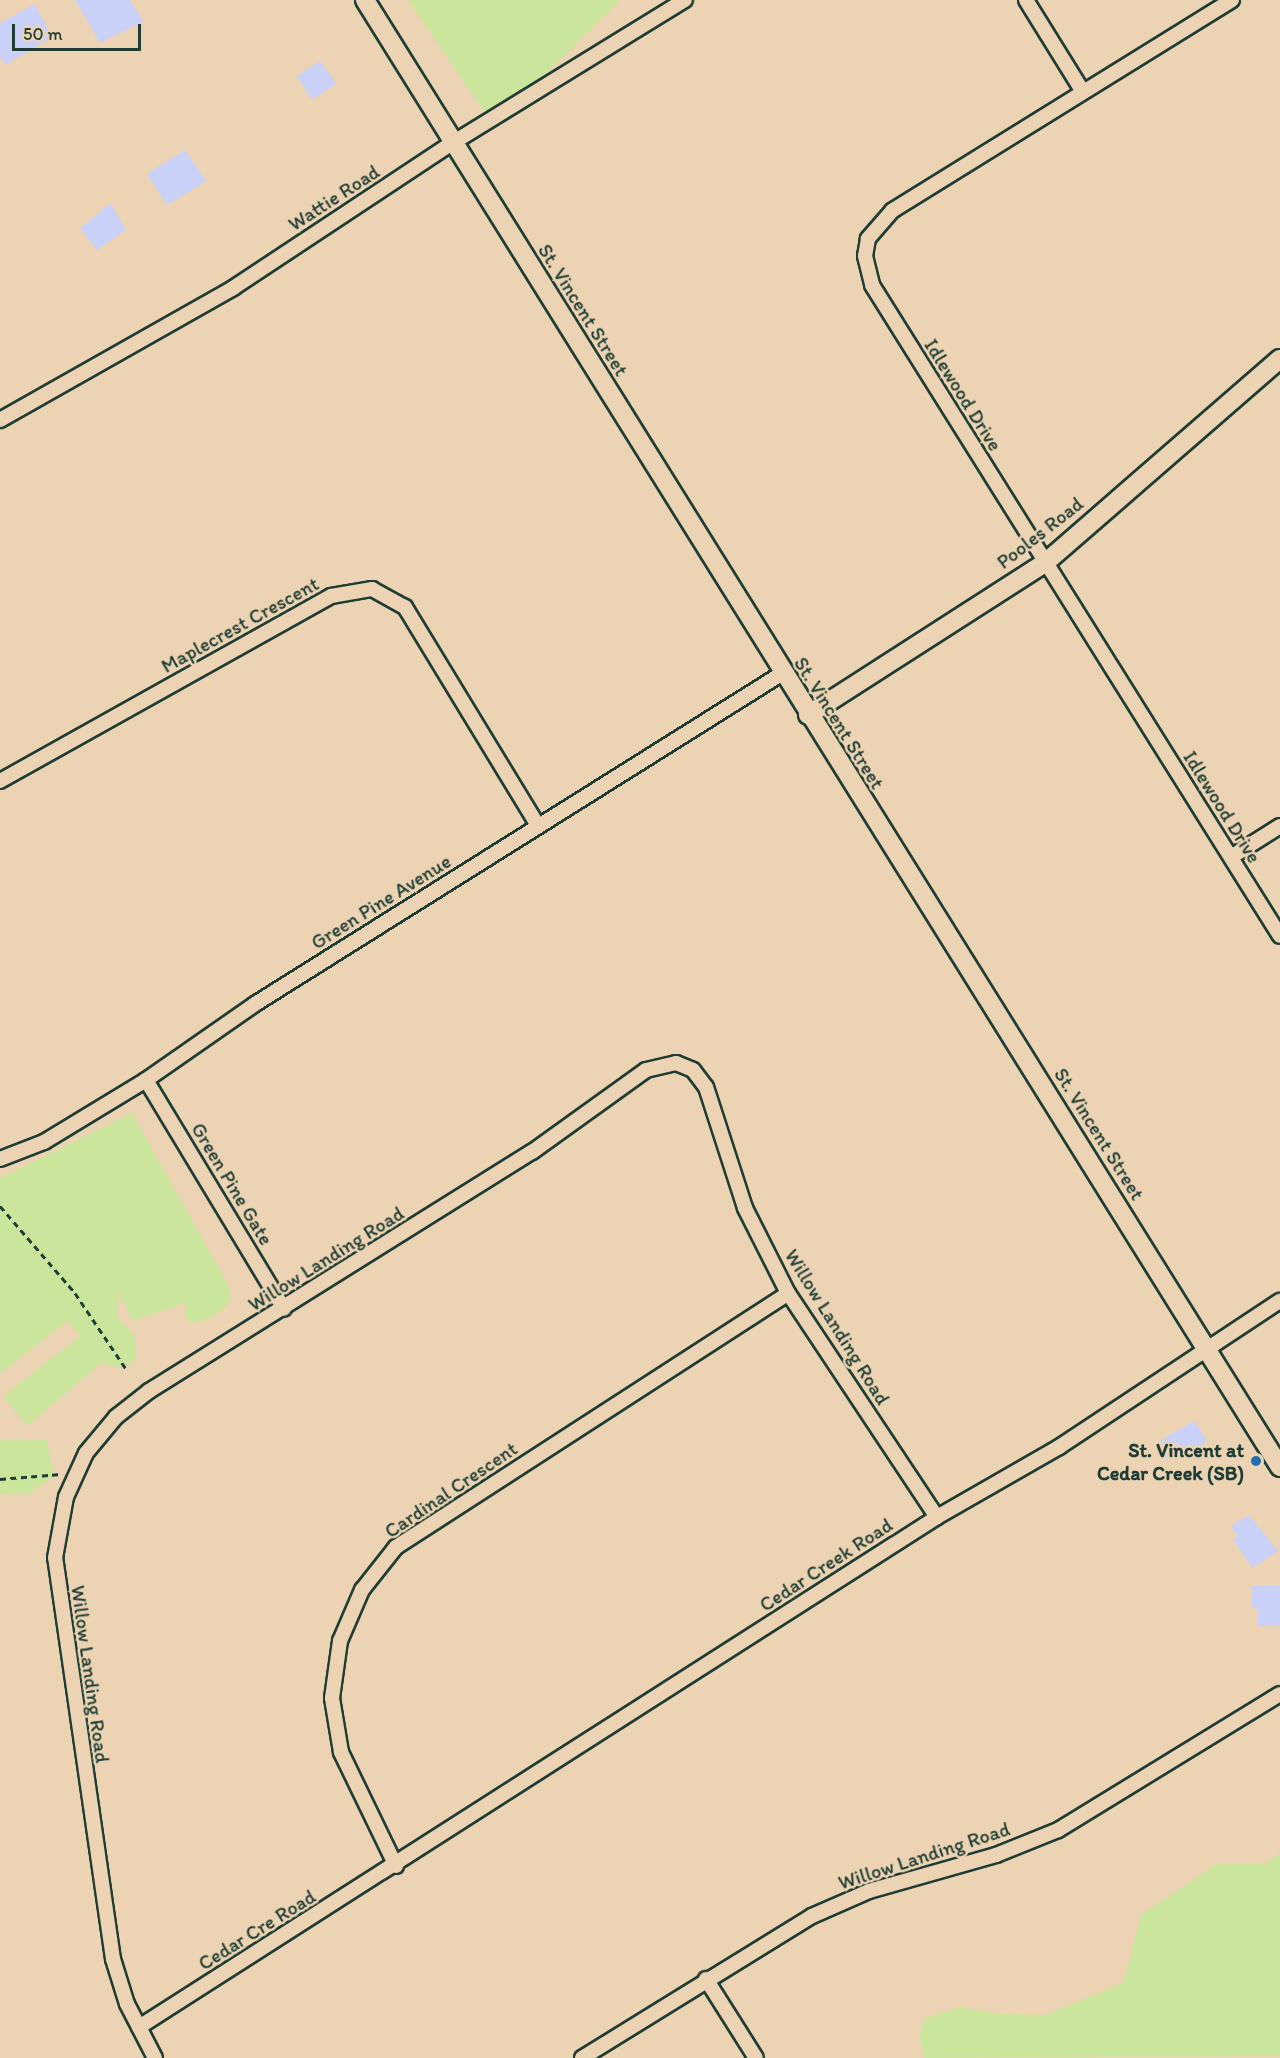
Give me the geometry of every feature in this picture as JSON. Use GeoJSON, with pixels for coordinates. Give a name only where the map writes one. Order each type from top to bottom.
{"type":"FeatureCollection","features":[{"type":"Feature","properties":{"kind":"street","name":"St. Vincent Street"},"geometry":{"type":"LineString","coordinates":[[364,0],[454,142],[781,674],[1280,1467]]}},
{"type":"Feature","properties":{"kind":"street","name":"Wattie Road"},"geometry":{"type":"LineString","coordinates":[[0,420],[233,288],[454,142],[685,0]]}},
{"type":"Feature","properties":{"kind":"street"},"geometry":{"type":"LineString","coordinates":[[1026,0],[1083,92]]}},
{"type":"Feature","properties":{"kind":"street","name":"Idlewood Drive"},"geometry":{"type":"LineString","coordinates":[[1232,0],[892,211],[868,239],[865,256],[872,285],[1280,936]]}},
{"type":"Feature","properties":{"kind":"street","name":"Pooles Road"},"geometry":{"type":"LineString","coordinates":[[808,715],[1045,563],[1280,359]]}},
{"type":"Feature","properties":{"kind":"street","name":"Maplecrest Crescent"},"geometry":{"type":"LineString","coordinates":[[0,781],[331,596],[372,589],[405,607],[538,826]]}},
{"type":"Feature","properties":{"kind":"street","name":"Green Pine Avenue"},"geometry":{"type":"LineString","coordinates":[[0,1159],[44,1142],[146,1080],[255,1004],[781,674]]}},
{"type":"Feature","properties":{"kind":"street"},"geometry":{"type":"LineString","coordinates":[[1231,857],[1280,826]]}},
{"type":"Feature","properties":{"kind":"street","name":"Willow Landing Road"},"geometry":{"type":"LineString","coordinates":[[155,2058],[119,1983],[104,1910],[56,1579],[55,1540],[75,1474],[99,1434],[148,1391],[284,1309],[532,1152],[646,1070],[676,1063],[693,1070],[706,1087],[745,1208],[788,1293],[937,1517]]}},
{"type":"Feature","properties":{"kind":"street","name":"Green Pine Gate"},"geometry":{"type":"LineString","coordinates":[[146,1080],[284,1309]]}},
{"type":"Feature","properties":{"kind":"street","name":"Cardinal Crescent"},"geometry":{"type":"LineString","coordinates":[[396,1866],[341,1752],[332,1698],[340,1641],[362,1590],[396,1547],[788,1293]]}},
{"type":"Feature","properties":{"kind":"street","name":"Cedar Creek Road"},"geometry":{"type":"LineString","coordinates":[[396,1866],[937,1517],[1059,1447],[1280,1301]]}},
{"type":"Feature","properties":{"kind":"street","name":"Willow Landing Road"},"geometry":{"type":"LineString","coordinates":[[582,2058],[706,1979],[812,1916],[860,1896],[996,1855],[1058,1830],[1280,1694]]}},
{"type":"Feature","properties":{"kind":"street","name":"Cedar Cre Road"},"geometry":{"type":"LineString","coordinates":[[139,2027],[396,1866]]}},
{"type":"Feature","properties":{"kind":"street"},"geometry":{"type":"LineString","coordinates":[[706,1979],[756,2058]]}},
{"type":"Feature","properties":{"kind":"path"},"geometry":{"type":"LineString","coordinates":[[0,1206],[75,1293],[126,1369]]}},
{"type":"Feature","properties":{"kind":"path"},"geometry":{"type":"LineString","coordinates":[[0,1479],[75,1474]]}},
{"type":"Feature","properties":{"kind":"green space"},"geometry":{"type":"Polygon","coordinates":[[[408,0],[620,0],[528,91],[490,120],[408,0]]]}},
{"type":"Feature","properties":{"kind":"green space"},"geometry":{"type":"Polygon","coordinates":[[[132,1113],[231,1290],[227,1306],[207,1320],[189,1322],[184,1312],[187,1302],[133,1321],[117,1290],[117,1316],[135,1337],[136,1360],[120,1368],[101,1363],[27,1426],[3,1396],[80,1336],[67,1321],[0,1374],[0,1178],[132,1113]]]}},
{"type":"Feature","properties":{"kind":"green space"},"geometry":{"type":"Polygon","coordinates":[[[46,1439],[54,1476],[30,1493],[0,1494],[0,1440],[46,1439]]]}},
{"type":"Feature","properties":{"kind":"green space"},"geometry":{"type":"Polygon","coordinates":[[[1280,1852],[1280,2056],[925,2058],[919,2036],[925,2018],[960,2007],[999,2014],[1046,2015],[1124,1982],[1141,1915],[1218,1863],[1267,1863],[1280,1852]]]}},
{"type":"Feature","properties":{"kind":"building"},"geometry":{"type":"Polygon","coordinates":[[[75,0],[130,0],[143,21],[100,43],[75,0]]]}},
{"type":"Feature","properties":{"kind":"building"},"geometry":{"type":"Polygon","coordinates":[[[35,4],[52,37],[5,65],[0,56],[0,23],[35,4]]]}},
{"type":"Feature","properties":{"kind":"building"},"geometry":{"type":"Polygon","coordinates":[[[320,61],[336,83],[312,100],[297,76],[320,61]]]}},
{"type":"Feature","properties":{"kind":"building"},"geometry":{"type":"Polygon","coordinates":[[[185,150],[206,181],[167,205],[147,174],[185,150]]]}},
{"type":"Feature","properties":{"kind":"building"},"geometry":{"type":"Polygon","coordinates":[[[111,203],[126,230],[97,250],[80,228],[111,203]]]}},
{"type":"Feature","properties":{"kind":"building"},"geometry":{"type":"Polygon","coordinates":[[[1194,1421],[1207,1441],[1181,1458],[1177,1453],[1165,1460],[1155,1444],[1194,1421]]]}},
{"type":"Feature","properties":{"kind":"building"},"geometry":{"type":"Polygon","coordinates":[[[1249,1515],[1278,1551],[1252,1568],[1233,1539],[1238,1536],[1231,1526],[1249,1515]]]}},
{"type":"Feature","properties":{"kind":"building"},"geometry":{"type":"Polygon","coordinates":[[[1252,1586],[1280,1586],[1280,1626],[1258,1626],[1258,1608],[1251,1608],[1252,1586]]]}},
{"type":"Feature","properties":{"kind":"place","name":"St. Vincent at Cedar Creek (SB)"},"geometry":{"type":"Point","coordinates":[1256,1461]}}]}
